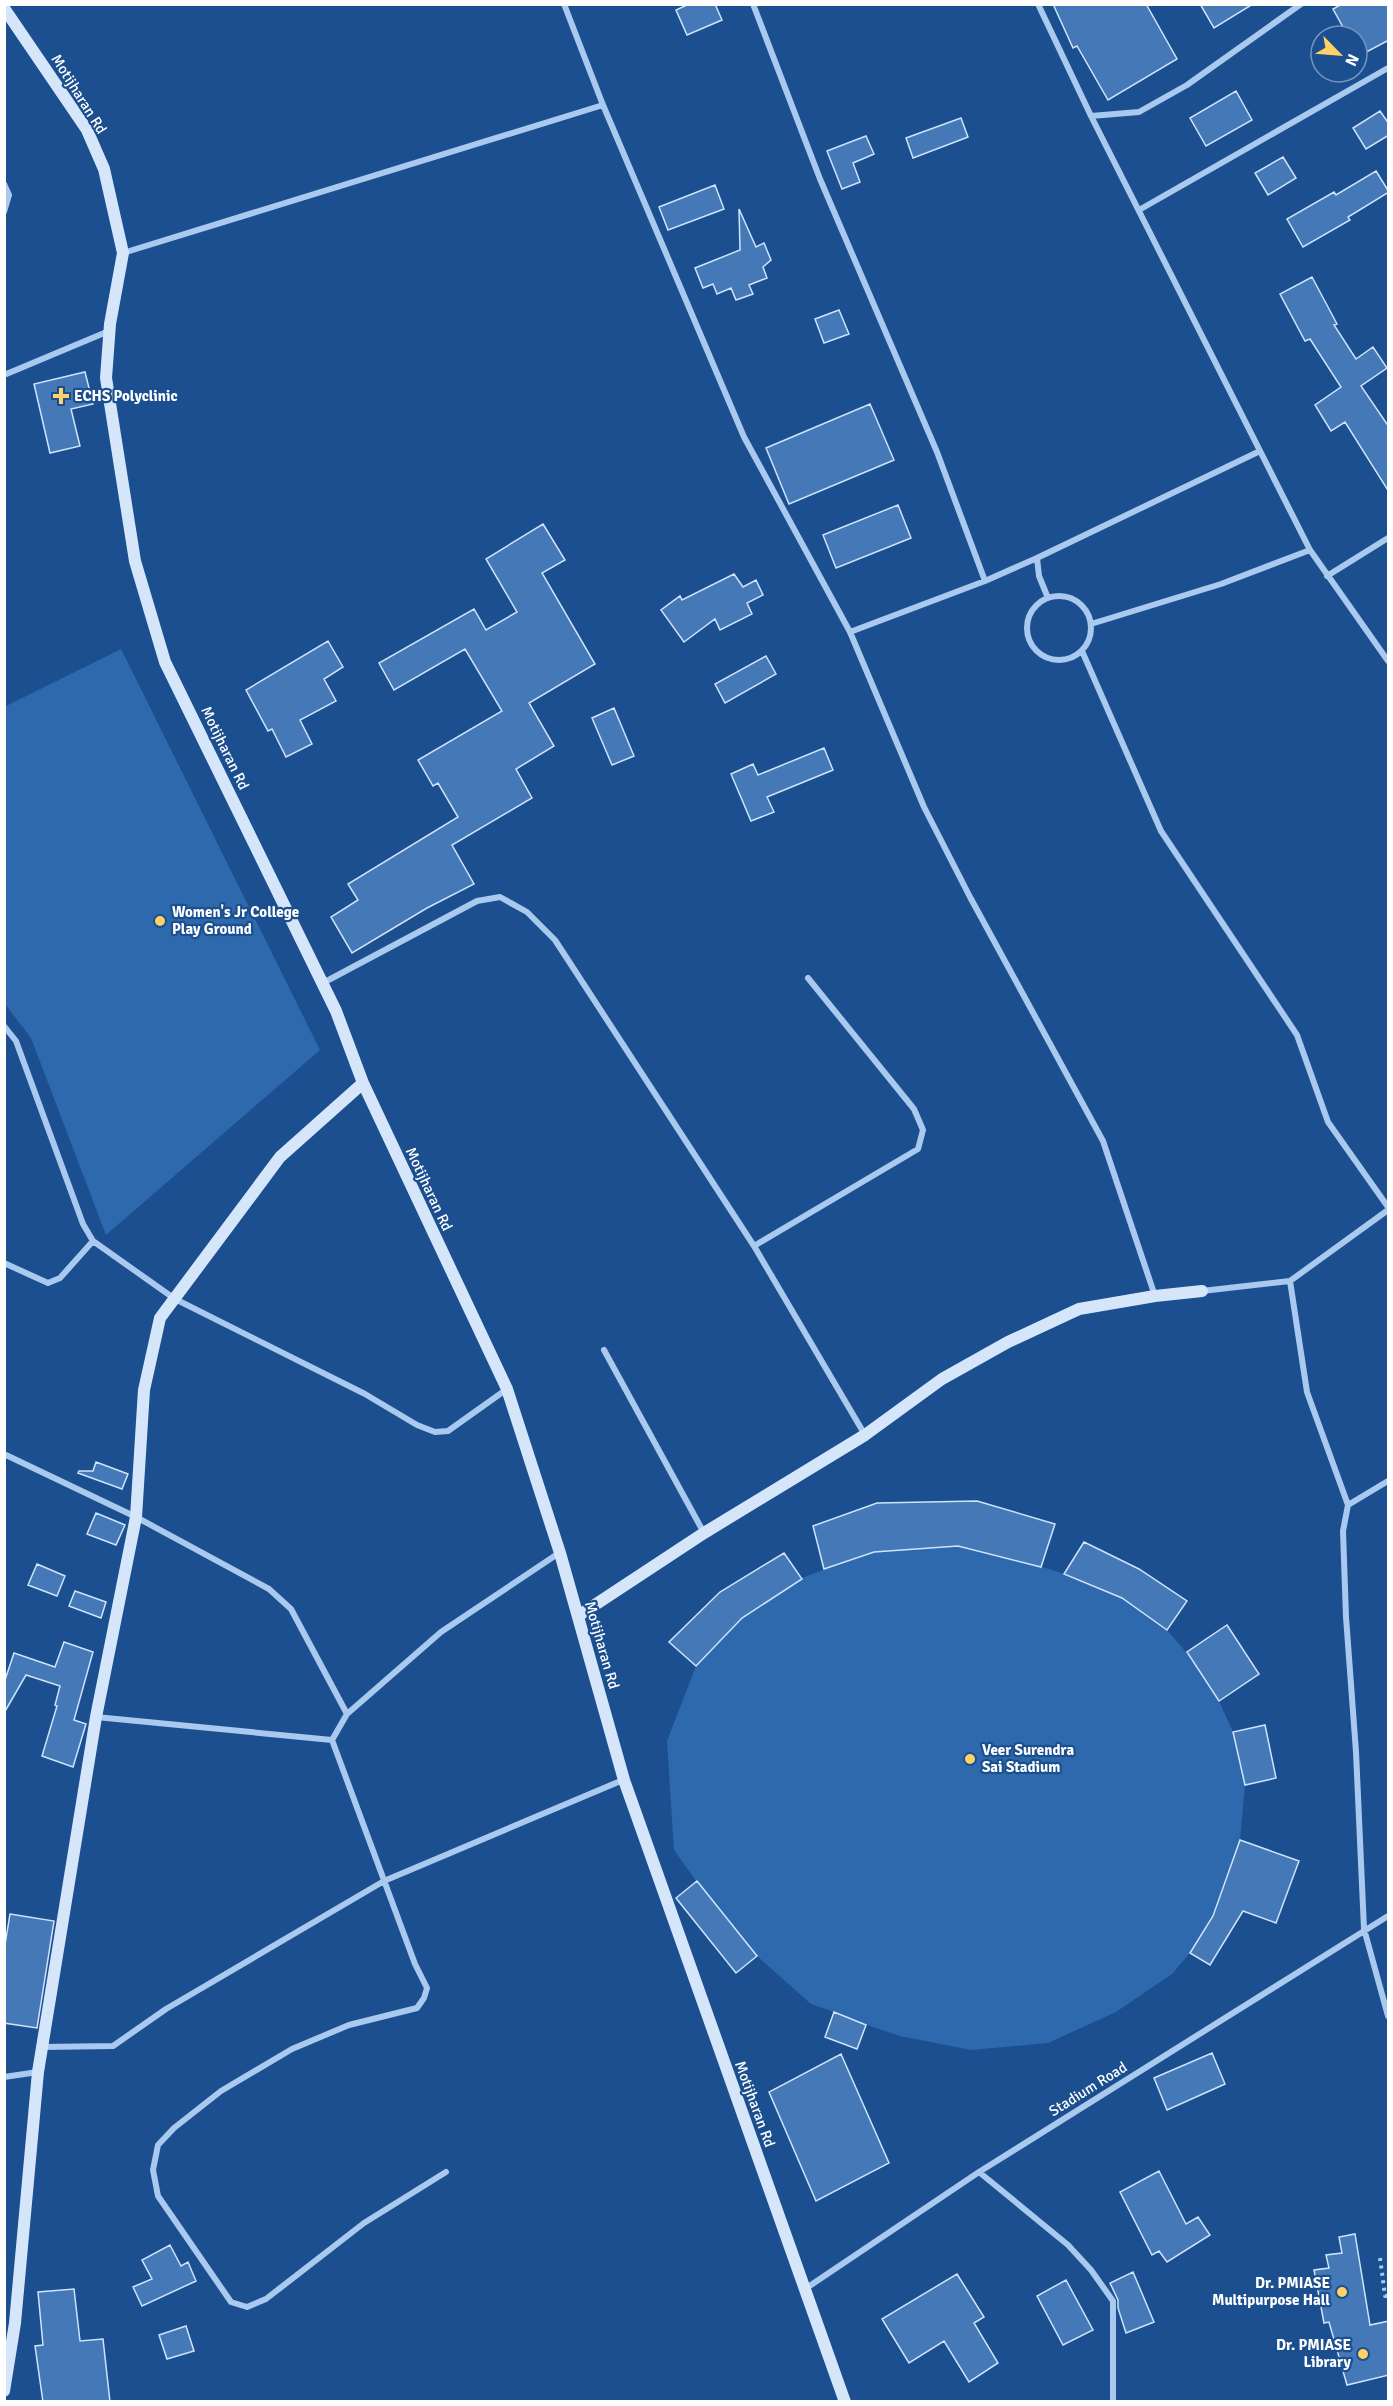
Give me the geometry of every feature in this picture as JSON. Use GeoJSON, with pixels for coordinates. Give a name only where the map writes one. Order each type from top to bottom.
{"type":"FeatureCollection","features":[{"type":"Feature","properties":{"kind":"main road","name":"Motijharan Rd"},"geometry":{"type":"LineString","coordinates":[[4,8],[87,130],[104,169],[123,253],[109,331],[106,378],[135,561],[165,662],[336,1011],[363,1083],[507,1389],[560,1553],[624,1780],[845,2402]]}},
{"type":"Feature","properties":{"kind":"main road"},"geometry":{"type":"LineString","coordinates":[[4,2391],[38,2072],[96,1717],[136,1518],[144,1390],[160,1318],[280,1157],[363,1083]]}},
{"type":"Feature","properties":{"kind":"main road"},"geometry":{"type":"LineString","coordinates":[[578,1616],[704,1533],[865,1436],[942,1379],[1008,1342],[1079,1309],[1155,1296],[1202,1291]]}},
{"type":"Feature","properties":{"kind":"street"},"geometry":{"type":"LineString","coordinates":[[564,4],[603,105],[744,437],[850,632],[924,807],[970,897],[1103,1141],[1155,1296]]}},
{"type":"Feature","properties":{"kind":"street"},"geometry":{"type":"LineString","coordinates":[[753,4],[820,179],[937,452],[985,581]]}},
{"type":"Feature","properties":{"kind":"street"},"geometry":{"type":"LineString","coordinates":[[1038,4],[1091,116],[1310,550],[1389,661]]}},
{"type":"Feature","properties":{"kind":"street"},"geometry":{"type":"LineString","coordinates":[[1091,116],[1139,112],[1187,85],[1301,4]]}},
{"type":"Feature","properties":{"kind":"street"},"geometry":{"type":"LineString","coordinates":[[1139,210],[1389,68]]}},
{"type":"Feature","properties":{"kind":"street"},"geometry":{"type":"LineString","coordinates":[[123,253],[603,105]]}},
{"type":"Feature","properties":{"kind":"street"},"geometry":{"type":"LineString","coordinates":[[4,184],[9,195],[4,212]]}},
{"type":"Feature","properties":{"kind":"street"},"geometry":{"type":"LineString","coordinates":[[4,375],[109,331]]}},
{"type":"Feature","properties":{"kind":"street"},"geometry":{"type":"LineString","coordinates":[[850,632],[985,581],[1260,451]]}},
{"type":"Feature","properties":{"kind":"street"},"geometry":{"type":"LineString","coordinates":[[1327,576],[1389,538]]}},
{"type":"Feature","properties":{"kind":"street"},"geometry":{"type":"LineString","coordinates":[[1091,624],[1221,584],[1310,550]]}},
{"type":"Feature","properties":{"kind":"street"},"geometry":{"type":"LineString","coordinates":[[1037,558],[1039,576],[1048,598]]}},
{"type":"Feature","properties":{"kind":"street"},"geometry":{"type":"LineString","coordinates":[[1062,596],[1076,600],[1086,610],[1091,624],[1082,651],[1068,660],[1051,660],[1037,652],[1028,638],[1027,622],[1034,607],[1048,598],[1062,596]]}},
{"type":"Feature","properties":{"kind":"street"},"geometry":{"type":"LineString","coordinates":[[1082,651],[1161,831],[1298,1035],[1328,1122],[1389,1208],[1290,1281],[1202,1291]]}},
{"type":"Feature","properties":{"kind":"street"},"geometry":{"type":"LineString","coordinates":[[321,984],[477,901],[500,897],[528,912],[555,940],[754,1246],[865,1436]]}},
{"type":"Feature","properties":{"kind":"street"},"geometry":{"type":"LineString","coordinates":[[754,1246],[918,1149],[923,1130],[914,1109],[808,978]]}},
{"type":"Feature","properties":{"kind":"street"},"geometry":{"type":"LineString","coordinates":[[4,1026],[16,1041],[83,1224],[93,1241],[175,1299],[365,1394],[417,1425],[435,1432],[448,1431],[507,1389]]}},
{"type":"Feature","properties":{"kind":"street"},"geometry":{"type":"LineString","coordinates":[[4,1263],[48,1283],[60,1278],[93,1241]]}},
{"type":"Feature","properties":{"kind":"street"},"geometry":{"type":"LineString","coordinates":[[1290,1281],[1307,1392],[1348,1505],[1343,1531],[1346,1617],[1364,1929],[1389,2016]]}},
{"type":"Feature","properties":{"kind":"street"},"geometry":{"type":"LineString","coordinates":[[604,1350],[704,1533]]}},
{"type":"Feature","properties":{"kind":"street"},"geometry":{"type":"LineString","coordinates":[[6,1455],[136,1518],[269,1589],[291,1609],[347,1714]]}},
{"type":"Feature","properties":{"kind":"street"},"geometry":{"type":"LineString","coordinates":[[1348,1505],[1389,1481]]}},
{"type":"Feature","properties":{"kind":"street"},"geometry":{"type":"LineString","coordinates":[[332,1740],[347,1714],[441,1632],[560,1553]]}},
{"type":"Feature","properties":{"kind":"street"},"geometry":{"type":"LineString","coordinates":[[96,1717],[332,1740]]}},
{"type":"Feature","properties":{"kind":"street"},"geometry":{"type":"LineString","coordinates":[[332,1740],[415,1964],[427,1988],[424,1998],[417,2008],[339,2029],[292,2049],[221,2091],[174,2128],[158,2145],[153,2170],[158,2196],[231,2302],[247,2307],[266,2299],[364,2223],[446,2172]]}},
{"type":"Feature","properties":{"kind":"street"},"geometry":{"type":"LineString","coordinates":[[42,2047],[113,2046],[166,2009],[384,1881],[624,1780]]}},
{"type":"Feature","properties":{"kind":"street","name":"Stadium Road"},"geometry":{"type":"LineString","coordinates":[[804,2289],[980,2172],[1364,1929],[1389,1916]]}},
{"type":"Feature","properties":{"kind":"street"},"geometry":{"type":"LineString","coordinates":[[4,2077],[38,2072]]}},
{"type":"Feature","properties":{"kind":"street"},"geometry":{"type":"LineString","coordinates":[[980,2172],[1068,2245],[1091,2270],[1113,2301],[1113,2402]]}},
{"type":"Feature","properties":{"kind":"path"},"geometry":{"type":"LineString","coordinates":[[1380,2258],[1385,2296],[1389,2296]]}},
{"type":"Feature","properties":{"kind":"shaded area"},"geometry":{"type":"Polygon","coordinates":[[[121,649],[320,1050],[106,1235],[31,1038],[5,1004],[4,707],[121,649]]]}},
{"type":"Feature","properties":{"kind":"shaded area","name":"Veer Surendra Sai Stadium"},"geometry":{"type":"Polygon","coordinates":[[[977,1501],[1055,1525],[1042,1567],[1064,1574],[1084,1542],[1139,1569],[1187,1601],[1167,1630],[1186,1652],[1227,1625],[1259,1674],[1219,1701],[1233,1732],[1265,1725],[1276,1778],[1245,1785],[1240,1840],[1299,1861],[1276,1923],[1218,1902],[1210,1920],[1230,1932],[1210,1965],[1190,1953],[1172,1974],[1116,2012],[1048,2043],[971,2050],[900,2036],[867,2025],[857,2049],[825,2037],[834,2012],[811,2004],[757,1956],[736,1973],[676,1898],[696,1881],[674,1850],[667,1741],[696,1666],[669,1642],[720,1592],[784,1553],[802,1578],[823,1570],[813,1526],[877,1503],[977,1501]]]}},
{"type":"Feature","properties":{"kind":"building"},"geometry":{"type":"Polygon","coordinates":[[[689,4],[715,4],[722,20],[687,35],[676,10],[689,4]]]}},
{"type":"Feature","properties":{"kind":"building"},"geometry":{"type":"Polygon","coordinates":[[[1053,4],[1146,4],[1177,59],[1108,100],[1077,46],[1073,48],[1053,4]]]}},
{"type":"Feature","properties":{"kind":"building"},"geometry":{"type":"Polygon","coordinates":[[[1200,4],[1253,4],[1214,28],[1200,4]]]}},
{"type":"Feature","properties":{"kind":"building"},"geometry":{"type":"Polygon","coordinates":[[[1342,4],[1389,4],[1389,40],[1369,51],[1369,24],[1341,24],[1333,9],[1342,4]]]}},
{"type":"Feature","properties":{"kind":"building"},"geometry":{"type":"Polygon","coordinates":[[[1236,91],[1252,120],[1206,146],[1190,118],[1236,91]]]}},
{"type":"Feature","properties":{"kind":"building"},"geometry":{"type":"Polygon","coordinates":[[[1380,111],[1389,124],[1389,135],[1366,149],[1353,128],[1380,111]]]}},
{"type":"Feature","properties":{"kind":"building"},"geometry":{"type":"Polygon","coordinates":[[[961,118],[968,137],[913,158],[906,138],[961,118]]]}},
{"type":"Feature","properties":{"kind":"building"},"geometry":{"type":"Polygon","coordinates":[[[866,136],[874,154],[853,163],[860,182],[842,189],[827,151],[866,136]]]}},
{"type":"Feature","properties":{"kind":"building"},"geometry":{"type":"Polygon","coordinates":[[[1283,157],[1296,178],[1268,195],[1255,173],[1283,157]]]}},
{"type":"Feature","properties":{"kind":"building"},"geometry":{"type":"Polygon","coordinates":[[[1376,171],[1389,192],[1348,217],[1350,220],[1303,247],[1287,219],[1334,192],[1336,195],[1376,171]]]}},
{"type":"Feature","properties":{"kind":"building"},"geometry":{"type":"Polygon","coordinates":[[[715,185],[724,209],[668,230],[659,207],[715,185]]]}},
{"type":"Feature","properties":{"kind":"building"},"geometry":{"type":"Polygon","coordinates":[[[739,209],[756,247],[764,243],[771,260],[763,267],[767,278],[749,285],[753,294],[736,300],[731,288],[717,294],[713,284],[703,288],[695,268],[740,250],[739,209]]]}},
{"type":"Feature","properties":{"kind":"building"},"geometry":{"type":"Polygon","coordinates":[[[1312,277],[1337,324],[1334,325],[1356,359],[1373,347],[1387,368],[1361,386],[1389,427],[1389,492],[1345,422],[1331,431],[1315,405],[1341,387],[1310,339],[1305,341],[1280,294],[1312,277]]]}},
{"type":"Feature","properties":{"kind":"building"},"geometry":{"type":"Polygon","coordinates":[[[839,310],[849,334],[824,343],[815,319],[839,310]]]}},
{"type":"Feature","properties":{"kind":"building"},"geometry":{"type":"Polygon","coordinates":[[[85,372],[93,404],[71,409],[80,446],[50,453],[34,384],[85,372]]]}},
{"type":"Feature","properties":{"kind":"building"},"geometry":{"type":"Polygon","coordinates":[[[870,404],[894,460],[789,504],[766,448],[870,404]]]}},
{"type":"Feature","properties":{"kind":"building"},"geometry":{"type":"Polygon","coordinates":[[[898,505],[911,538],[836,568],[823,535],[898,505]]]}},
{"type":"Feature","properties":{"kind":"building"},"geometry":{"type":"Polygon","coordinates":[[[543,524],[565,560],[542,573],[595,664],[529,703],[554,746],[516,769],[532,798],[452,845],[474,884],[427,908],[352,953],[331,917],[358,900],[348,884],[458,817],[438,783],[433,786],[418,760],[502,711],[465,649],[394,690],[379,663],[474,609],[486,630],[517,612],[486,559],[543,524]]]}},
{"type":"Feature","properties":{"kind":"building"},"geometry":{"type":"Polygon","coordinates":[[[734,574],[743,587],[756,580],[763,595],[747,603],[752,614],[720,630],[715,619],[684,642],[661,610],[680,596],[682,600],[734,574]]]}},
{"type":"Feature","properties":{"kind":"building"},"geometry":{"type":"Polygon","coordinates":[[[328,641],[343,667],[324,679],[336,701],[300,720],[312,744],[286,757],[272,729],[268,731],[246,690],[328,641]]]}},
{"type":"Feature","properties":{"kind":"building"},"geometry":{"type":"Polygon","coordinates":[[[766,656],[776,674],[725,703],[715,684],[766,656]]]}},
{"type":"Feature","properties":{"kind":"building"},"geometry":{"type":"Polygon","coordinates":[[[614,708],[634,756],[612,765],[592,718],[614,708]]]}},
{"type":"Feature","properties":{"kind":"building"},"geometry":{"type":"Polygon","coordinates":[[[824,748],[833,770],[767,797],[774,812],[751,821],[731,774],[753,764],[758,775],[824,748]]]}},
{"type":"Feature","properties":{"kind":"building"},"geometry":{"type":"Polygon","coordinates":[[[96,1462],[128,1474],[122,1489],[78,1473],[79,1471],[93,1471],[96,1462]]]}},
{"type":"Feature","properties":{"kind":"building"},"geometry":{"type":"Polygon","coordinates":[[[977,1501],[1055,1524],[1041,1567],[958,1546],[874,1552],[824,1569],[813,1526],[877,1503],[977,1501]]]}},
{"type":"Feature","properties":{"kind":"building"},"geometry":{"type":"Polygon","coordinates":[[[96,1513],[125,1525],[116,1545],[87,1534],[96,1513]]]}},
{"type":"Feature","properties":{"kind":"building"},"geometry":{"type":"Polygon","coordinates":[[[1084,1542],[1139,1569],[1187,1601],[1167,1630],[1122,1598],[1064,1574],[1084,1542]]]}},
{"type":"Feature","properties":{"kind":"building"},"geometry":{"type":"Polygon","coordinates":[[[784,1553],[802,1579],[742,1618],[696,1666],[669,1642],[720,1592],[784,1553]]]}},
{"type":"Feature","properties":{"kind":"building"},"geometry":{"type":"Polygon","coordinates":[[[37,1564],[65,1576],[57,1596],[28,1585],[37,1564]]]}},
{"type":"Feature","properties":{"kind":"building"},"geometry":{"type":"Polygon","coordinates":[[[75,1591],[106,1602],[101,1618],[69,1606],[75,1591]]]}},
{"type":"Feature","properties":{"kind":"building"},"geometry":{"type":"Polygon","coordinates":[[[1227,1625],[1259,1674],[1219,1701],[1187,1652],[1227,1625]]]}},
{"type":"Feature","properties":{"kind":"building"},"geometry":{"type":"Polygon","coordinates":[[[64,1642],[93,1652],[74,1720],[86,1724],[73,1767],[42,1756],[57,1706],[55,1705],[60,1686],[26,1675],[4,1713],[5,1680],[14,1653],[55,1667],[64,1642]]]}},
{"type":"Feature","properties":{"kind":"building"},"geometry":{"type":"Polygon","coordinates":[[[1265,1725],[1276,1778],[1245,1785],[1233,1732],[1265,1725]]]}},
{"type":"Feature","properties":{"kind":"building"},"geometry":{"type":"Polygon","coordinates":[[[1240,1840],[1299,1861],[1276,1923],[1243,1911],[1210,1965],[1190,1953],[1213,1916],[1240,1840]]]}},
{"type":"Feature","properties":{"kind":"building"},"geometry":{"type":"Polygon","coordinates":[[[697,1881],[757,1956],[736,1973],[676,1898],[697,1881]]]}},
{"type":"Feature","properties":{"kind":"building"},"geometry":{"type":"Polygon","coordinates":[[[10,1914],[54,1921],[37,2028],[4,2023],[4,1951],[10,1914]]]}},
{"type":"Feature","properties":{"kind":"building"},"geometry":{"type":"Polygon","coordinates":[[[834,2012],[866,2025],[857,2049],[825,2037],[834,2012]]]}},
{"type":"Feature","properties":{"kind":"building"},"geometry":{"type":"Polygon","coordinates":[[[1212,2053],[1225,2084],[1167,2110],[1154,2078],[1212,2053]]]}},
{"type":"Feature","properties":{"kind":"building"},"geometry":{"type":"Polygon","coordinates":[[[841,2054],[889,2163],[816,2201],[769,2092],[841,2054]]]}},
{"type":"Feature","properties":{"kind":"building"},"geometry":{"type":"Polygon","coordinates":[[[1159,2171],[1186,2224],[1198,2217],[1210,2235],[1167,2262],[1159,2251],[1152,2255],[1120,2192],[1159,2171]]]}},
{"type":"Feature","properties":{"kind":"building"},"geometry":{"type":"Polygon","coordinates":[[[1355,2234],[1370,2325],[1389,2321],[1389,2375],[1347,2385],[1329,2322],[1324,2323],[1314,2270],[1329,2268],[1326,2255],[1342,2253],[1339,2237],[1355,2234]]]}},
{"type":"Feature","properties":{"kind":"building"},"geometry":{"type":"Polygon","coordinates":[[[170,2245],[181,2266],[188,2262],[196,2281],[142,2306],[133,2287],[152,2279],[142,2260],[170,2245]]]}},
{"type":"Feature","properties":{"kind":"building"},"geometry":{"type":"Polygon","coordinates":[[[1133,2272],[1154,2322],[1126,2333],[1118,2308],[1118,2300],[1110,2283],[1133,2272]]]}},
{"type":"Feature","properties":{"kind":"building"},"geometry":{"type":"Polygon","coordinates":[[[957,2274],[984,2317],[974,2323],[998,2363],[969,2382],[944,2341],[909,2363],[882,2319],[957,2274]]]}},
{"type":"Feature","properties":{"kind":"building"},"geometry":{"type":"Polygon","coordinates":[[[1066,2280],[1093,2330],[1063,2345],[1037,2296],[1066,2280]]]}},
{"type":"Feature","properties":{"kind":"building"},"geometry":{"type":"Polygon","coordinates":[[[74,2289],[80,2341],[103,2339],[110,2402],[43,2402],[35,2346],[43,2345],[38,2292],[74,2289]]]}},
{"type":"Feature","properties":{"kind":"building"},"geometry":{"type":"Polygon","coordinates":[[[186,2326],[194,2351],[167,2359],[159,2335],[186,2326]]]}},
{"type":"Feature","properties":{"kind":"place","name":"ECHS Polyclinic"},"geometry":{"type":"Point","coordinates":[61,396]}},
{"type":"Feature","properties":{"kind":"place","name":"Women's Jr College Play Ground"},"geometry":{"type":"Point","coordinates":[160,921]}},
{"type":"Feature","properties":{"kind":"place","name":"Veer Surendra Sai Stadium"},"geometry":{"type":"Point","coordinates":[970,1759]}},
{"type":"Feature","properties":{"kind":"place","name":"Dr. PMIASE Multipurpose Hall"},"geometry":{"type":"Point","coordinates":[1342,2292]}},
{"type":"Feature","properties":{"kind":"place","name":"Dr. PMIASE Library"},"geometry":{"type":"Point","coordinates":[1363,2354]}}]}
